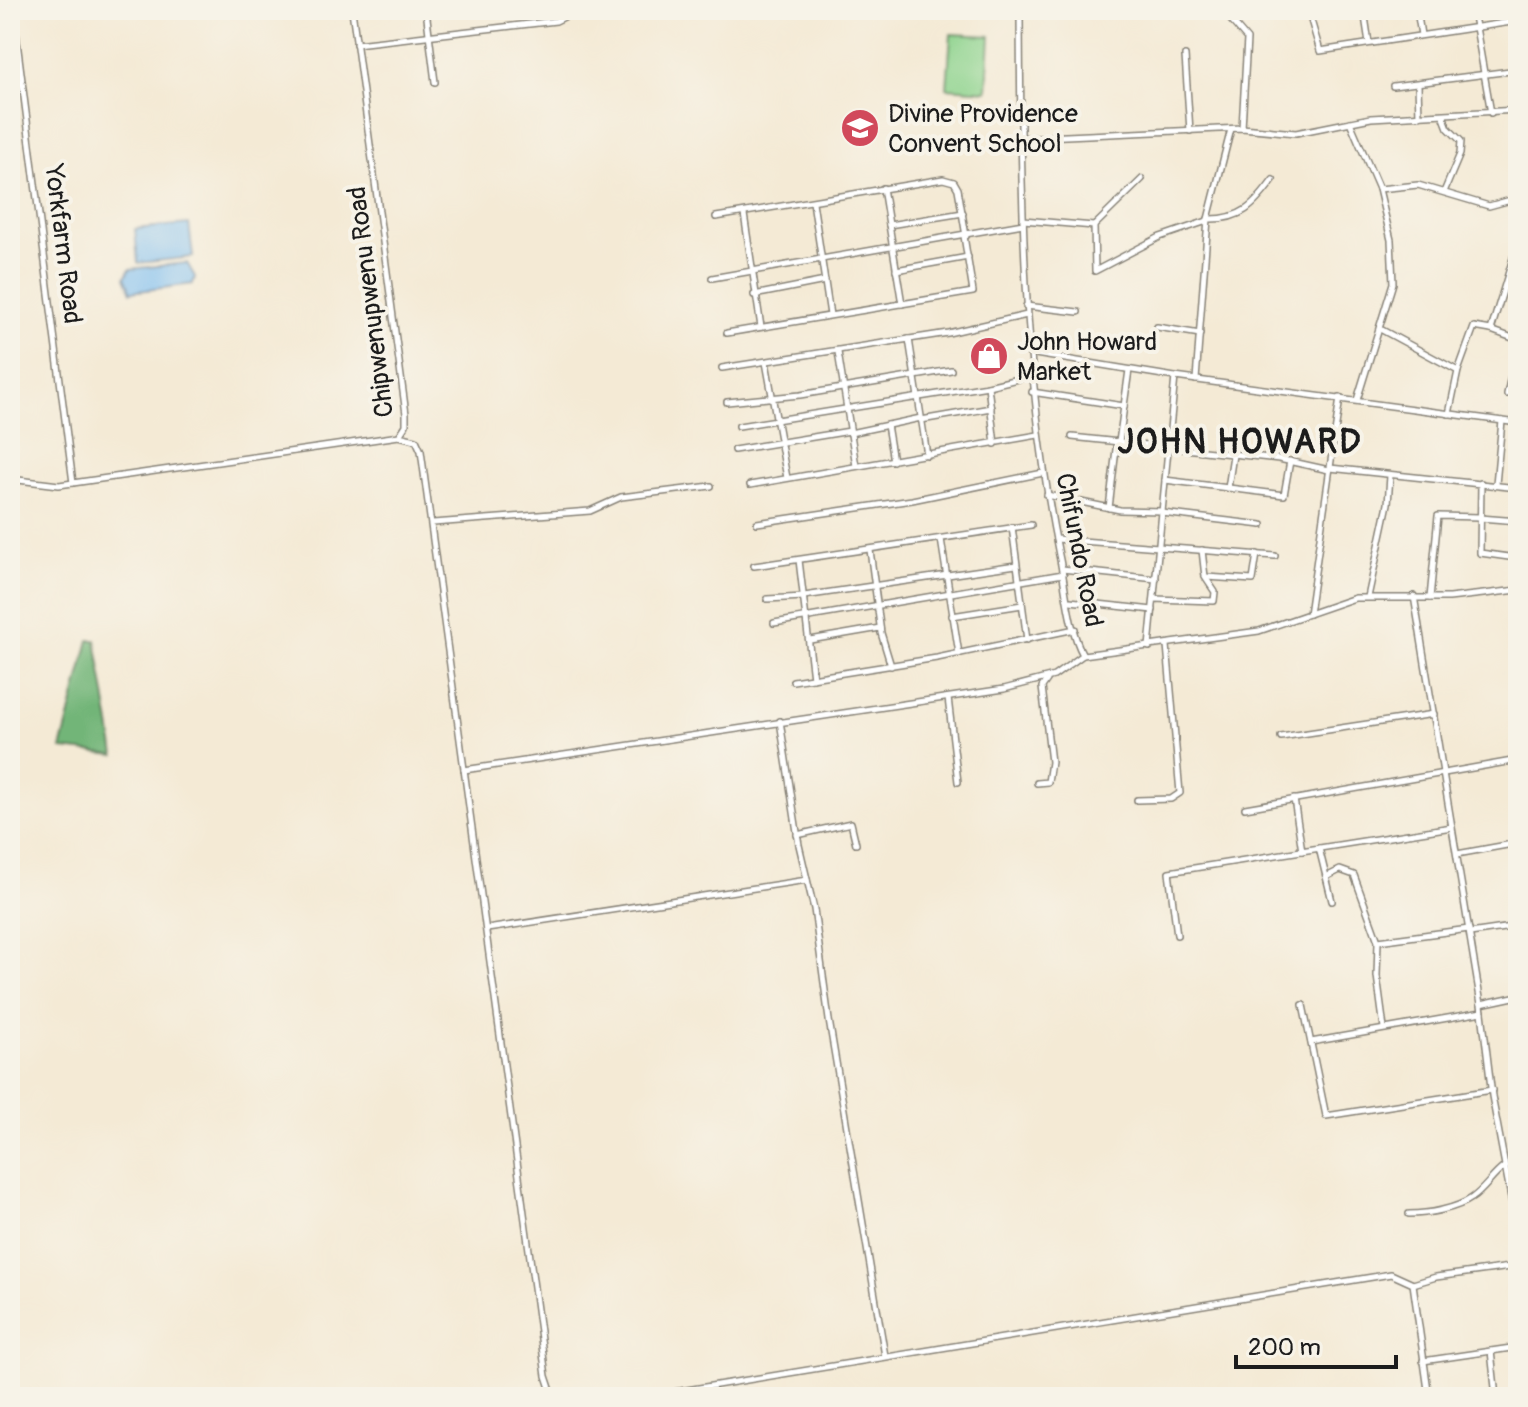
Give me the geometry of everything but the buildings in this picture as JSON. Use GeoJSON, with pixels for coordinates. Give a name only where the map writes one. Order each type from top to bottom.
{"type":"FeatureCollection","features":[{"type":"Feature","properties":{"kind":"street","name":"Yorkfarm Road"},"geometry":{"type":"LineString","coordinates":[[13,10],[73,483]]}},
{"type":"Feature","properties":{"kind":"street","name":"Chipwenupwenu Road"},"geometry":{"type":"LineString","coordinates":[[10,479],[44,485],[73,483],[399,436],[406,425],[406,414],[352,10]]}},
{"type":"Feature","properties":{"kind":"street"},"geometry":{"type":"LineString","coordinates":[[426,10],[435,82]]}},
{"type":"Feature","properties":{"kind":"street"},"geometry":{"type":"LineString","coordinates":[[356,44],[556,21],[566,16],[567,10]]}},
{"type":"Feature","properties":{"kind":"street","name":"Chifundo Road"},"geometry":{"type":"LineString","coordinates":[[1020,10],[1023,222],[1030,376],[1047,495],[1083,655],[1259,631],[1328,605],[1368,597],[1477,597],[1518,590]]}},
{"type":"Feature","properties":{"kind":"street"},"geometry":{"type":"LineString","coordinates":[[1224,12],[1247,10]]}},
{"type":"Feature","properties":{"kind":"street"},"geometry":{"type":"LineString","coordinates":[[1308,10],[1317,51],[1518,21]]}},
{"type":"Feature","properties":{"kind":"street"},"geometry":{"type":"LineString","coordinates":[[1364,10],[1369,43]]}},
{"type":"Feature","properties":{"kind":"street"},"geometry":{"type":"LineString","coordinates":[[1417,10],[1421,35]]}},
{"type":"Feature","properties":{"kind":"street"},"geometry":{"type":"LineString","coordinates":[[1473,10],[1491,113]]}},
{"type":"Feature","properties":{"kind":"street"},"geometry":{"type":"LineString","coordinates":[[1224,12],[1247,39],[1242,128]]}},
{"type":"Feature","properties":{"kind":"street"},"geometry":{"type":"LineString","coordinates":[[1185,56],[1190,131]]}},
{"type":"Feature","properties":{"kind":"street"},"geometry":{"type":"LineString","coordinates":[[1393,86],[1518,70]]}},
{"type":"Feature","properties":{"kind":"street"},"geometry":{"type":"LineString","coordinates":[[1418,84],[1419,116]]}},
{"type":"Feature","properties":{"kind":"street"},"geometry":{"type":"LineString","coordinates":[[1022,138],[1242,128],[1296,133],[1350,122],[1518,110]]}},
{"type":"Feature","properties":{"kind":"street"},"geometry":{"type":"LineString","coordinates":[[1443,115],[1448,128],[1461,141],[1460,154],[1444,192]]}},
{"type":"Feature","properties":{"kind":"street"},"geometry":{"type":"LineString","coordinates":[[1350,122],[1379,189],[1394,272],[1382,330],[1357,400]]}},
{"type":"Feature","properties":{"kind":"street"},"geometry":{"type":"LineString","coordinates":[[1196,380],[1208,220],[1231,129]]}},
{"type":"Feature","properties":{"kind":"street"},"geometry":{"type":"LineString","coordinates":[[716,217],[948,179],[958,189],[973,292],[727,333]]}},
{"type":"Feature","properties":{"kind":"street"},"geometry":{"type":"LineString","coordinates":[[1142,179],[1094,226],[1095,271],[1160,237],[1208,220],[1245,212],[1273,180]]}},
{"type":"Feature","properties":{"kind":"street"},"geometry":{"type":"LineString","coordinates":[[1379,189],[1418,185],[1489,206],[1518,198]]}},
{"type":"Feature","properties":{"kind":"street"},"geometry":{"type":"LineString","coordinates":[[883,188],[902,304]]}},
{"type":"Feature","properties":{"kind":"street"},"geometry":{"type":"LineString","coordinates":[[813,202],[830,315]]}},
{"type":"Feature","properties":{"kind":"street"},"geometry":{"type":"LineString","coordinates":[[889,225],[963,213]]}},
{"type":"Feature","properties":{"kind":"street"},"geometry":{"type":"LineString","coordinates":[[744,214],[761,327]]}},
{"type":"Feature","properties":{"kind":"street"},"geometry":{"type":"LineString","coordinates":[[712,278],[965,236],[1023,222],[1094,226]]}},
{"type":"Feature","properties":{"kind":"street"},"geometry":{"type":"LineString","coordinates":[[1491,330],[1518,242]]}},
{"type":"Feature","properties":{"kind":"street"},"geometry":{"type":"LineString","coordinates":[[896,270],[968,257]]}},
{"type":"Feature","properties":{"kind":"street"},"geometry":{"type":"LineString","coordinates":[[754,295],[825,281]]}},
{"type":"Feature","properties":{"kind":"street"},"geometry":{"type":"LineString","coordinates":[[1026,306],[1078,312]]}},
{"type":"Feature","properties":{"kind":"street"},"geometry":{"type":"LineString","coordinates":[[722,368],[838,352],[1027,315]]}},
{"type":"Feature","properties":{"kind":"street"},"geometry":{"type":"LineString","coordinates":[[1157,327],[1200,334]]}},
{"type":"Feature","properties":{"kind":"street"},"geometry":{"type":"LineString","coordinates":[[1449,414],[1458,371],[1474,327],[1491,330],[1518,342],[1507,394]]}},
{"type":"Feature","properties":{"kind":"street"},"geometry":{"type":"LineString","coordinates":[[1382,330],[1458,371]]}},
{"type":"Feature","properties":{"kind":"street"},"geometry":{"type":"LineString","coordinates":[[909,339],[927,455]]}},
{"type":"Feature","properties":{"kind":"street"},"geometry":{"type":"LineString","coordinates":[[838,352],[856,466]]}},
{"type":"Feature","properties":{"kind":"street"},"geometry":{"type":"LineString","coordinates":[[1029,353],[1175,377],[1518,423]]}},
{"type":"Feature","properties":{"kind":"street"},"geometry":{"type":"LineString","coordinates":[[766,362],[787,478]]}},
{"type":"Feature","properties":{"kind":"street"},"geometry":{"type":"LineString","coordinates":[[727,402],[843,388],[951,370]]}},
{"type":"Feature","properties":{"kind":"street"},"geometry":{"type":"LineString","coordinates":[[1109,508],[1129,370]]}},
{"type":"Feature","properties":{"kind":"street"},"geometry":{"type":"LineString","coordinates":[[739,426],[988,386],[1030,376]]}},
{"type":"Feature","properties":{"kind":"street"},"geometry":{"type":"LineString","coordinates":[[1149,647],[1175,377]]}},
{"type":"Feature","properties":{"kind":"street"},"geometry":{"type":"LineString","coordinates":[[988,386],[995,444]]}},
{"type":"Feature","properties":{"kind":"street"},"geometry":{"type":"LineString","coordinates":[[1032,392],[1124,406]]}},
{"type":"Feature","properties":{"kind":"street"},"geometry":{"type":"LineString","coordinates":[[1309,614],[1340,398]]}},
{"type":"Feature","properties":{"kind":"street"},"geometry":{"type":"LineString","coordinates":[[734,450],[991,408]]}},
{"type":"Feature","properties":{"kind":"street"},"geometry":{"type":"LineString","coordinates":[[1496,484],[1502,421]]}},
{"type":"Feature","properties":{"kind":"street"},"geometry":{"type":"LineString","coordinates":[[887,425],[893,461]]}},
{"type":"Feature","properties":{"kind":"street"},"geometry":{"type":"LineString","coordinates":[[750,485],[1038,435]]}},
{"type":"Feature","properties":{"kind":"street"},"geometry":{"type":"LineString","coordinates":[[399,436],[411,438],[420,445],[433,523],[515,1161],[546,1376],[553,1397]]}},
{"type":"Feature","properties":{"kind":"street"},"geometry":{"type":"LineString","coordinates":[[1072,437],[1290,461],[1390,476],[1518,488]]}},
{"type":"Feature","properties":{"kind":"street"},"geometry":{"type":"LineString","coordinates":[[1228,488],[1233,455]]}},
{"type":"Feature","properties":{"kind":"street"},"geometry":{"type":"LineString","coordinates":[[1165,480],[1284,495],[1290,461]]}},
{"type":"Feature","properties":{"kind":"street"},"geometry":{"type":"LineString","coordinates":[[757,523],[912,500],[1043,473]]}},
{"type":"Feature","properties":{"kind":"street"},"geometry":{"type":"LineString","coordinates":[[1368,597],[1388,504],[1390,476]]}},
{"type":"Feature","properties":{"kind":"street"},"geometry":{"type":"LineString","coordinates":[[1481,483],[1481,554],[1509,557],[1517,553],[1518,545]]}},
{"type":"Feature","properties":{"kind":"street"},"geometry":{"type":"LineString","coordinates":[[433,523],[590,511],[621,497],[711,486]]}},
{"type":"Feature","properties":{"kind":"street"},"geometry":{"type":"LineString","coordinates":[[1047,495],[1109,508],[1262,525]]}},
{"type":"Feature","properties":{"kind":"street"},"geometry":{"type":"LineString","coordinates":[[1430,598],[1438,516],[1518,521]]}},
{"type":"Feature","properties":{"kind":"street"},"geometry":{"type":"LineString","coordinates":[[754,566],[1031,525]]}},
{"type":"Feature","properties":{"kind":"street"},"geometry":{"type":"LineString","coordinates":[[1012,527],[1027,640]]}},
{"type":"Feature","properties":{"kind":"street"},"geometry":{"type":"LineString","coordinates":[[941,539],[959,654]]}},
{"type":"Feature","properties":{"kind":"street"},"geometry":{"type":"LineString","coordinates":[[1056,539],[1275,556]]}},
{"type":"Feature","properties":{"kind":"street"},"geometry":{"type":"LineString","coordinates":[[870,550],[880,628],[891,666]]}},
{"type":"Feature","properties":{"kind":"street"},"geometry":{"type":"LineString","coordinates":[[1154,599],[1214,601],[1214,589],[1205,577],[1202,550]]}},
{"type":"Feature","properties":{"kind":"street"},"geometry":{"type":"LineString","coordinates":[[1205,577],[1253,580],[1257,554]]}},
{"type":"Feature","properties":{"kind":"street"},"geometry":{"type":"LineString","coordinates":[[799,560],[813,678]]}},
{"type":"Feature","properties":{"kind":"street"},"geometry":{"type":"LineString","coordinates":[[767,599],[1016,565]]}},
{"type":"Feature","properties":{"kind":"street"},"geometry":{"type":"LineString","coordinates":[[774,623],[1019,584],[1063,572],[1156,579]]}},
{"type":"Feature","properties":{"kind":"street"},"geometry":{"type":"LineString","coordinates":[[1414,596],[1481,1004],[1504,1167],[1518,1235]]}},
{"type":"Feature","properties":{"kind":"street"},"geometry":{"type":"LineString","coordinates":[[1069,600],[1153,610]]}},
{"type":"Feature","properties":{"kind":"street"},"geometry":{"type":"LineString","coordinates":[[952,616],[1022,605]]}},
{"type":"Feature","properties":{"kind":"street"},"geometry":{"type":"LineString","coordinates":[[810,640],[880,628]]}},
{"type":"Feature","properties":{"kind":"street"},"geometry":{"type":"LineString","coordinates":[[793,681],[959,654],[1075,629]]}},
{"type":"Feature","properties":{"kind":"street"},"geometry":{"type":"LineString","coordinates":[[1137,800],[1171,799],[1180,793],[1167,645]]}},
{"type":"Feature","properties":{"kind":"street"},"geometry":{"type":"LineString","coordinates":[[464,770],[948,698],[1049,678],[1068,669],[1083,655]]}},
{"type":"Feature","properties":{"kind":"street"},"geometry":{"type":"LineString","coordinates":[[1037,783],[1048,782],[1051,762],[1042,687],[1049,678]]}},
{"type":"Feature","properties":{"kind":"street"},"geometry":{"type":"LineString","coordinates":[[948,698],[958,782]]}},
{"type":"Feature","properties":{"kind":"street"},"geometry":{"type":"LineString","coordinates":[[1281,737],[1434,714]]}},
{"type":"Feature","properties":{"kind":"street"},"geometry":{"type":"LineString","coordinates":[[780,721],[797,835],[814,909],[829,1020],[885,1356]]}},
{"type":"Feature","properties":{"kind":"street"},"geometry":{"type":"LineString","coordinates":[[1245,808],[1518,760]]}},
{"type":"Feature","properties":{"kind":"street"},"geometry":{"type":"LineString","coordinates":[[1294,799],[1302,851]]}},
{"type":"Feature","properties":{"kind":"street"},"geometry":{"type":"LineString","coordinates":[[797,835],[851,823],[856,844]]}},
{"type":"Feature","properties":{"kind":"street"},"geometry":{"type":"LineString","coordinates":[[1177,935],[1169,872],[1452,827]]}},
{"type":"Feature","properties":{"kind":"street"},"geometry":{"type":"LineString","coordinates":[[1457,854],[1517,844],[1518,853]]}},
{"type":"Feature","properties":{"kind":"street"},"geometry":{"type":"LineString","coordinates":[[1319,848],[1332,901]]}},
{"type":"Feature","properties":{"kind":"street"},"geometry":{"type":"LineString","coordinates":[[1326,877],[1340,870],[1354,875],[1378,941],[1377,976],[1384,1028]]}},
{"type":"Feature","properties":{"kind":"street"},"geometry":{"type":"LineString","coordinates":[[487,929],[807,880]]}},
{"type":"Feature","properties":{"kind":"street"},"geometry":{"type":"LineString","coordinates":[[1378,941],[1518,926]]}},
{"type":"Feature","properties":{"kind":"street"},"geometry":{"type":"LineString","coordinates":[[1481,1004],[1518,996]]}},
{"type":"Feature","properties":{"kind":"street"},"geometry":{"type":"LineString","coordinates":[[1303,1005],[1326,1116],[1492,1090]]}},
{"type":"Feature","properties":{"kind":"street"},"geometry":{"type":"LineString","coordinates":[[1311,1042],[1482,1012]]}},
{"type":"Feature","properties":{"kind":"street"},"geometry":{"type":"LineString","coordinates":[[1409,1214],[1446,1208],[1473,1198],[1487,1180],[1504,1167]]}},
{"type":"Feature","properties":{"kind":"street"},"geometry":{"type":"LineString","coordinates":[[1413,1284],[1436,1277],[1518,1266]]}},
{"type":"Feature","properties":{"kind":"street"},"geometry":{"type":"LineString","coordinates":[[644,1397],[1380,1275],[1400,1275],[1413,1284],[1429,1397]]}},
{"type":"Feature","properties":{"kind":"street"},"geometry":{"type":"LineString","coordinates":[[1423,1361],[1518,1347]]}},
{"type":"Feature","properties":{"kind":"street"},"geometry":{"type":"LineString","coordinates":[[1491,1351],[1496,1397]]}},
{"type":"Feature","properties":{"kind":"green space"},"geometry":{"type":"Polygon","coordinates":[[[951,34],[990,36],[987,91],[947,88],[951,34]]]}},
{"type":"Feature","properties":{"kind":"green space"},"geometry":{"type":"Polygon","coordinates":[[[89,640],[96,640],[115,755],[61,749],[89,640]]]}},
{"type":"Feature","properties":{"kind":"water"},"geometry":{"type":"Polygon","coordinates":[[[189,224],[193,257],[138,263],[135,229],[189,224]]]}},
{"type":"Feature","properties":{"kind":"water"},"geometry":{"type":"Polygon","coordinates":[[[187,263],[195,277],[193,284],[131,292],[125,277],[130,269],[187,263]]]}},
{"type":"Feature","properties":{"kind":"place","name":"Divine Providence Convent School"},"geometry":{"type":"Point","coordinates":[860,128]}},
{"type":"Feature","properties":{"kind":"place","name":"John Howard Market"},"geometry":{"type":"Point","coordinates":[989,356]}},
{"type":"Feature","properties":{"kind":"district","name":"JOHN HOWARD"},"geometry":{"type":"Point","coordinates":[1240,441]}}]}
